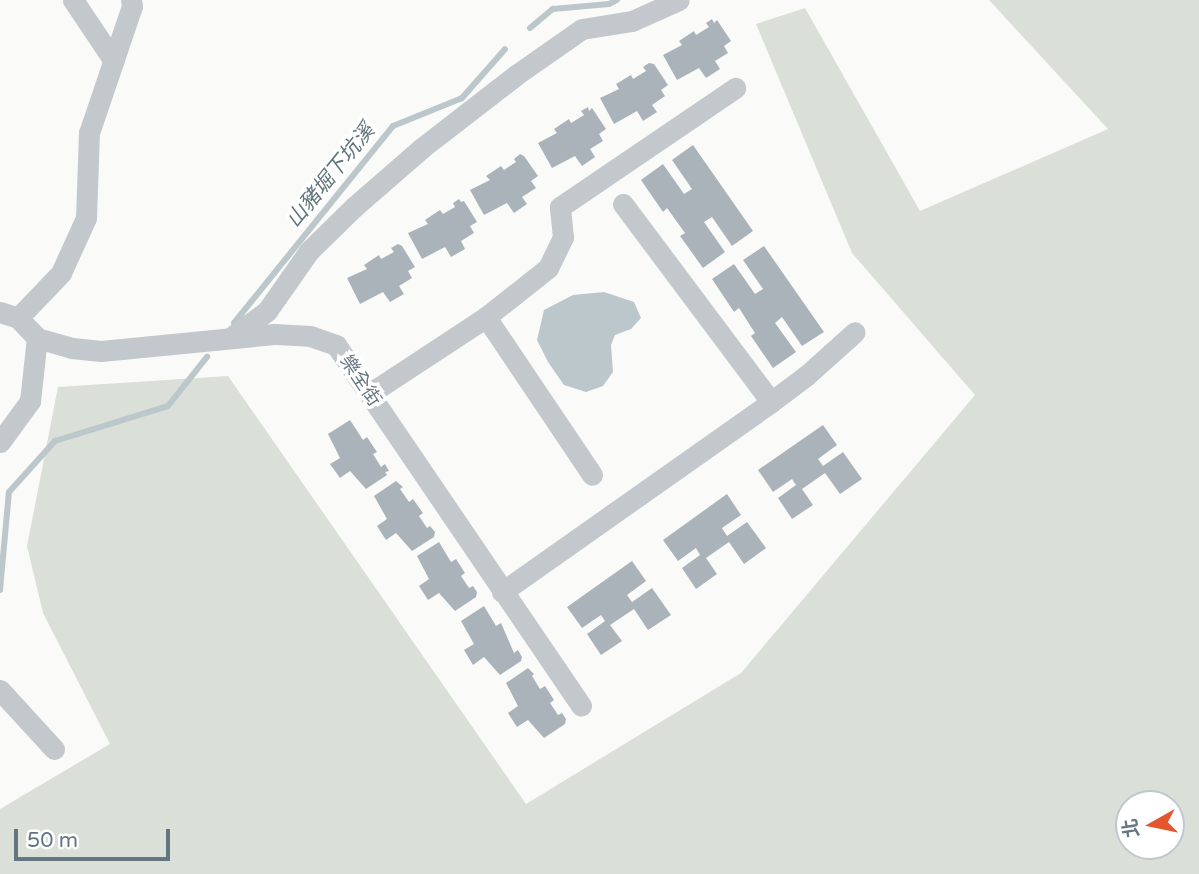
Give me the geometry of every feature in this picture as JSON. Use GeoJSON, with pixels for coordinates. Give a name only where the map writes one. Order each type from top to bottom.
{"type":"FeatureCollection","features":[{"type":"Feature","properties":{"kind":"street"},"geometry":{"type":"LineString","coordinates":[[73,0],[114,61]]}},
{"type":"Feature","properties":{"kind":"street"},"geometry":{"type":"LineString","coordinates":[[0,442],[30,401],[37,338],[9,315],[61,273],[86,218],[89,134],[132,6],[131,0]]}},
{"type":"Feature","properties":{"kind":"street"},"geometry":{"type":"LineString","coordinates":[[228,339],[267,311],[309,251],[354,206],[423,147],[516,75],[582,29],[632,21],[679,0]]}},
{"type":"Feature","properties":{"kind":"street"},"geometry":{"type":"LineString","coordinates":[[369,394],[486,317],[548,268],[563,237],[560,208],[734,88]]}},
{"type":"Feature","properties":{"kind":"street"},"geometry":{"type":"LineString","coordinates":[[623,204],[771,402]]}},
{"type":"Feature","properties":{"kind":"street"},"geometry":{"type":"LineString","coordinates":[[486,317],[592,475]]}},
{"type":"Feature","properties":{"kind":"street"},"geometry":{"type":"LineString","coordinates":[[502,592],[771,402],[807,375],[855,332]]}},
{"type":"Feature","properties":{"kind":"street","name":"樂全街"},"geometry":{"type":"LineString","coordinates":[[37,338],[72,348],[101,351],[274,334],[310,336],[336,345],[581,706]]}},
{"type":"Feature","properties":{"kind":"street"},"geometry":{"type":"LineString","coordinates":[[0,690],[54,749]]}},
{"type":"Feature","properties":{"kind":"shaded area"},"geometry":{"type":"Polygon","coordinates":[[[989,0],[1199,0],[1199,874],[0,874],[0,809],[110,744],[43,613],[27,546],[58,387],[228,376],[526,804],[741,673],[975,395],[852,253],[756,24],[805,8],[920,211],[1108,129],[989,0]]]}},
{"type":"Feature","properties":{"kind":"shaded area"},"geometry":{"type":"Polygon","coordinates":[[[604,292],[634,302],[641,318],[631,329],[615,335],[611,345],[613,372],[603,386],[586,392],[564,385],[537,340],[544,310],[573,295],[604,292]]]}},
{"type":"Feature","properties":{"kind":"building"},"geometry":{"type":"Polygon","coordinates":[[[712,19],[714,23],[717,20],[731,41],[724,46],[728,53],[715,61],[720,69],[706,78],[699,68],[677,80],[663,55],[682,45],[679,41],[694,31],[696,35],[709,27],[706,23],[712,19]]]}},
{"type":"Feature","properties":{"kind":"building"},"geometry":{"type":"Polygon","coordinates":[[[649,63],[654,64],[668,85],[661,90],[665,96],[652,105],[657,112],[643,121],[637,111],[614,124],[600,98],[619,89],[616,84],[631,75],[633,79],[646,71],[643,67],[649,63]]]}},
{"type":"Feature","properties":{"kind":"building"},"geometry":{"type":"Polygon","coordinates":[[[588,107],[589,111],[592,108],[606,129],[599,134],[603,141],[590,149],[595,157],[582,166],[575,156],[552,168],[538,143],[557,133],[554,129],[569,119],[571,123],[584,115],[581,111],[588,107]]]}},
{"type":"Feature","properties":{"kind":"building"},"geometry":{"type":"Polygon","coordinates":[[[693,145],[753,231],[732,246],[712,217],[704,222],[725,252],[703,268],[680,236],[685,233],[667,208],[663,212],[641,180],[663,164],[684,194],[692,189],[672,160],[693,145]]]}},
{"type":"Feature","properties":{"kind":"building"},"geometry":{"type":"Polygon","coordinates":[[[520,154],[538,176],[531,181],[536,188],[522,197],[527,204],[514,213],[507,203],[484,215],[470,190],[490,180],[486,176],[501,166],[504,170],[516,162],[514,159],[520,154]]]}},
{"type":"Feature","properties":{"kind":"building"},"geometry":{"type":"Polygon","coordinates":[[[459,199],[464,201],[477,222],[470,226],[474,233],[461,241],[465,249],[451,257],[445,247],[422,259],[408,233],[428,224],[425,220],[440,210],[443,214],[455,207],[453,203],[459,199]]]}},
{"type":"Feature","properties":{"kind":"building"},"geometry":{"type":"Polygon","coordinates":[[[398,244],[415,267],[408,271],[412,278],[399,286],[404,294],[390,302],[383,292],[360,304],[347,278],[367,269],[364,265],[379,255],[381,259],[394,252],[391,248],[398,244]]]}},
{"type":"Feature","properties":{"kind":"building"},"geometry":{"type":"Polygon","coordinates":[[[764,246],[824,332],[802,346],[782,317],[775,323],[796,352],[773,368],[751,336],[755,333],[739,308],[734,312],[712,279],[734,264],[755,294],[763,289],[743,260],[764,246]]]}},
{"type":"Feature","properties":{"kind":"building"},"geometry":{"type":"Polygon","coordinates":[[[350,420],[363,440],[367,437],[377,452],[373,454],[381,467],[385,464],[389,471],[366,489],[350,471],[340,478],[330,464],[340,458],[328,434],[350,420]]]}},
{"type":"Feature","properties":{"kind":"building"},"geometry":{"type":"Polygon","coordinates":[[[823,425],[837,445],[818,459],[823,466],[843,452],[862,479],[840,494],[825,473],[802,489],[813,505],[792,519],[778,498],[796,485],[792,479],[773,492],[758,470],[823,425]]]}},
{"type":"Feature","properties":{"kind":"building"},"geometry":{"type":"Polygon","coordinates":[[[396,481],[403,487],[400,489],[409,502],[413,499],[423,513],[419,516],[427,528],[430,526],[435,532],[434,537],[412,551],[396,533],[386,540],[377,526],[387,519],[374,496],[396,481]]]}},
{"type":"Feature","properties":{"kind":"building"},"geometry":{"type":"Polygon","coordinates":[[[727,494],[741,515],[722,528],[727,536],[747,522],[766,548],[744,564],[729,542],[706,558],[717,574],[696,589],[682,568],[700,555],[696,548],[678,561],[663,540],[727,494]]]}},
{"type":"Feature","properties":{"kind":"building"},"geometry":{"type":"Polygon","coordinates":[[[439,542],[451,562],[456,559],[465,573],[461,576],[469,588],[473,586],[477,592],[476,597],[455,611],[439,593],[428,600],[419,586],[429,579],[417,556],[439,542]]]}},
{"type":"Feature","properties":{"kind":"building"},"geometry":{"type":"Polygon","coordinates":[[[632,561],[646,581],[627,595],[632,602],[652,588],[671,615],[648,630],[634,609],[610,625],[622,641],[601,655],[587,634],[605,621],[601,615],[582,628],[567,607],[632,561]]]}},
{"type":"Feature","properties":{"kind":"building"},"geometry":{"type":"Polygon","coordinates":[[[484,606],[496,626],[501,623],[514,653],[518,650],[522,657],[521,661],[500,675],[484,657],[473,665],[464,650],[474,644],[461,621],[484,606]]]}},
{"type":"Feature","properties":{"kind":"building"},"geometry":{"type":"Polygon","coordinates":[[[528,668],[534,674],[532,676],[540,689],[545,686],[554,700],[550,703],[558,715],[562,713],[566,719],[565,724],[544,738],[528,720],[517,727],[508,713],[518,706],[506,683],[528,668]]]}},
{"type":"Feature","properties":{"kind":"waterway","name":"山豬堀下坑溪"},"geometry":{"type":"LineString","coordinates":[[530,28],[553,9],[609,4],[617,0]]}},
{"type":"Feature","properties":{"kind":"waterway","name":"山豬堀下坑溪"},"geometry":{"type":"LineString","coordinates":[[234,323],[393,126],[462,98],[505,49]]}},
{"type":"Feature","properties":{"kind":"waterway","name":"山豬堀下坑溪"},"geometry":{"type":"LineString","coordinates":[[0,590],[9,492],[55,441],[168,406],[207,357]]}}]}
